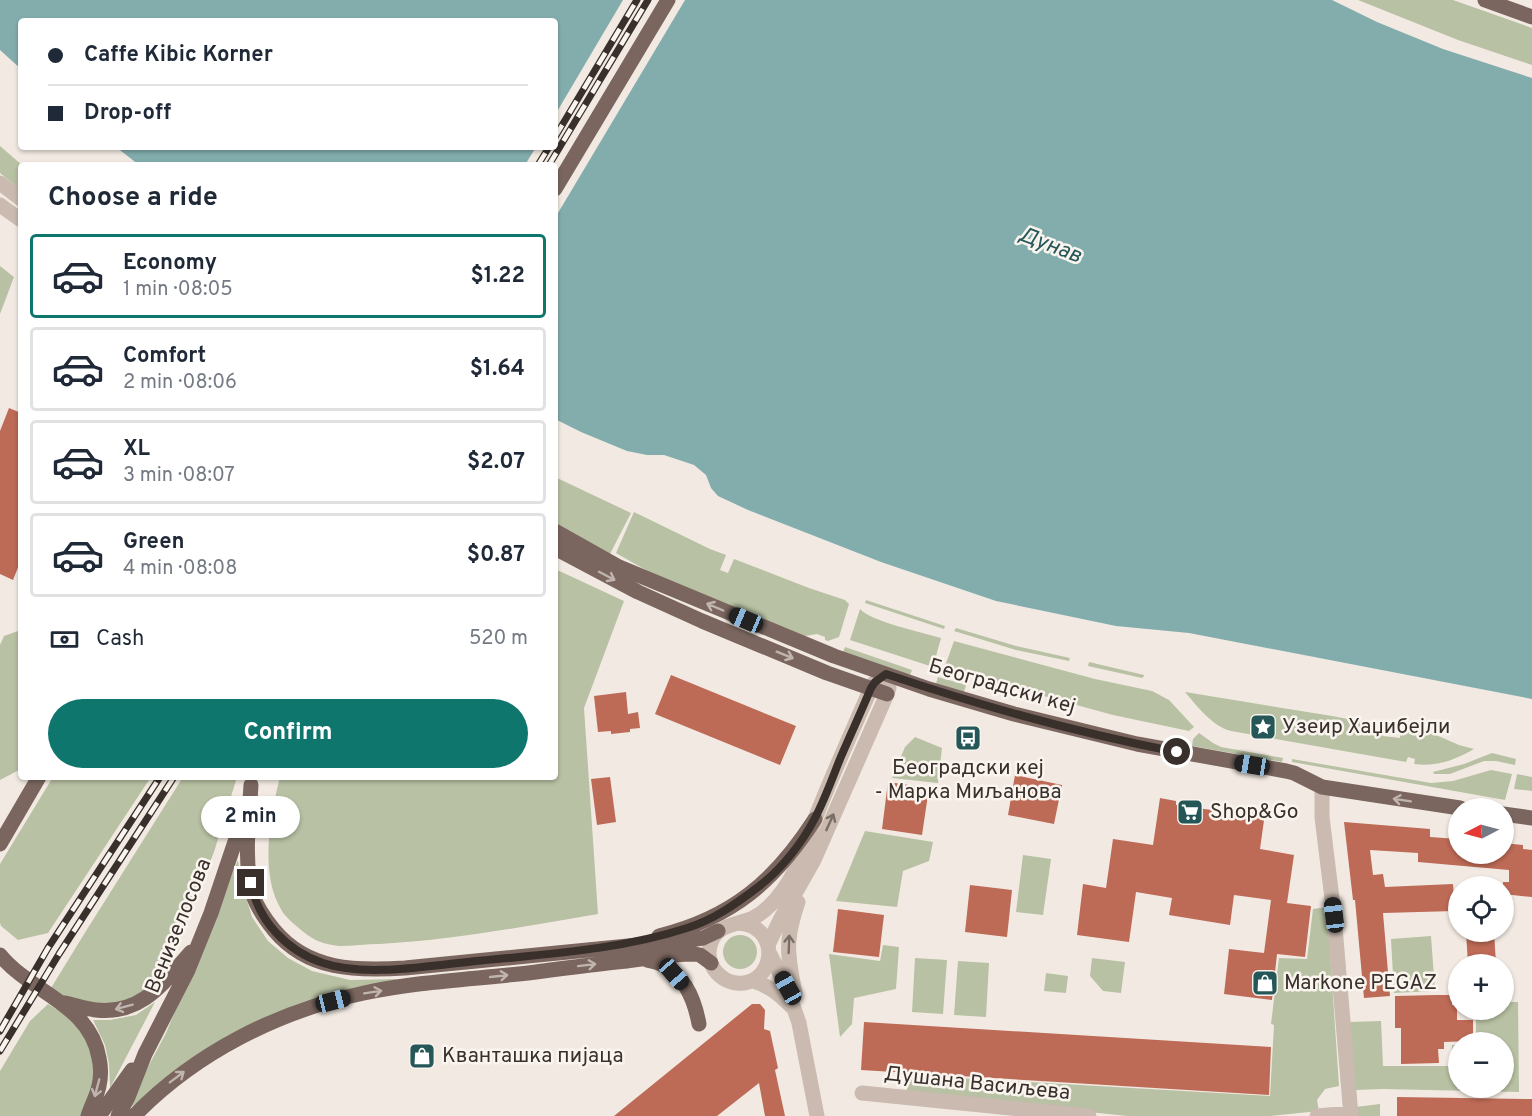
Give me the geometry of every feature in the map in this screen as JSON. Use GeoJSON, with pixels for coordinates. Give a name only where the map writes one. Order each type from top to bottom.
{"type":"FeatureCollection","features":[{"type":"Feature","properties":{"kind":"main road"},"geometry":{"type":"LineString","coordinates":[[558,184],[668,0]]}},
{"type":"Feature","properties":{"kind":"main road"},"geometry":{"type":"LineString","coordinates":[[1485,0],[1532,17]]}},
{"type":"Feature","properties":{"kind":"main road","name":"Београдски кеј"},"geometry":{"type":"LineString","coordinates":[[558,533],[619,567],[789,638],[937,691],[1094,734],[1196,756],[1286,771],[1322,787],[1448,806]]}},
{"type":"Feature","properties":{"kind":"main road"},"geometry":{"type":"LineString","coordinates":[[558,550],[638,592],[702,621],[827,673],[887,694]]}},
{"type":"Feature","properties":{"kind":"main road"},"geometry":{"type":"LineString","coordinates":[[0,844],[37,780]]}},
{"type":"Feature","properties":{"kind":"main road"},"geometry":{"type":"LineString","coordinates":[[253,781],[248,839],[248,860],[253,894],[266,920],[285,943],[324,964],[369,970],[428,966],[696,939],[718,931]]}},
{"type":"Feature","properties":{"kind":"main road","name":"Венизелосова"},"geometry":{"type":"LineString","coordinates":[[118,1116],[145,1054],[179,990],[199,943],[240,830],[253,781]]}},
{"type":"Feature","properties":{"kind":"main road"},"geometry":{"type":"LineString","coordinates":[[1514,816],[1532,818]]}},
{"type":"Feature","properties":{"kind":"main road"},"geometry":{"type":"LineString","coordinates":[[611,948],[686,929],[720,914],[774,873],[800,842],[815,819]]}},
{"type":"Feature","properties":{"kind":"main road"},"geometry":{"type":"LineString","coordinates":[[61,1002],[95,1010],[126,1008],[151,994],[199,943]]}},
{"type":"Feature","properties":{"kind":"main road"},"geometry":{"type":"LineString","coordinates":[[134,1116],[174,1079],[218,1049],[267,1025],[307,1009],[364,993],[641,958],[695,954],[711,963]]}},
{"type":"Feature","properties":{"kind":"main road"},"geometry":{"type":"LineString","coordinates":[[0,955],[61,1002],[84,1023],[94,1039],[101,1066],[99,1086],[88,1116]]}},
{"type":"Feature","properties":{"kind":"main road"},"geometry":{"type":"LineString","coordinates":[[641,958],[664,965],[683,983],[692,997],[699,1024]]}},
{"type":"Feature","properties":{"kind":"main road","name":"Венизелосова"},"geometry":{"type":"LineString","coordinates":[[99,1116],[145,1054]]}},
{"type":"Feature","properties":{"kind":"street"},"geometry":{"type":"LineString","coordinates":[[0,183],[18,197]]}},
{"type":"Feature","properties":{"kind":"street"},"geometry":{"type":"LineString","coordinates":[[0,205],[18,218]]}},
{"type":"Feature","properties":{"kind":"street"},"geometry":{"type":"LineString","coordinates":[[753,981],[762,974],[767,965],[769,949],[780,921],[806,876],[887,694],[889,688],[886,674],[871,688],[796,868],[784,889],[774,902],[753,918],[727,925],[718,931],[710,946],[711,963],[721,977],[729,982],[753,981],[768,986],[782,997],[796,1016]]}},
{"type":"Feature","properties":{"kind":"street"},"geometry":{"type":"LineString","coordinates":[[1317,1116],[1351,1115],[1334,915],[1322,817],[1322,787]]}},
{"type":"Feature","properties":{"kind":"street"},"geometry":{"type":"LineString","coordinates":[[796,1016],[789,941],[792,922],[806,876]]}},
{"type":"Feature","properties":{"kind":"street"},"geometry":{"type":"LineString","coordinates":[[738,923],[757,928],[764,936],[788,988],[817,1116]]}},
{"type":"Feature","properties":{"kind":"street","name":"Душана Васиљева"},"geometry":{"type":"LineString","coordinates":[[862,1093],[1089,1116]]}},
{"type":"Feature","properties":{"kind":"green space"},"geometry":{"type":"Polygon","coordinates":[[[1358,0],[1453,0],[1532,28],[1532,65],[1458,40],[1358,0]]]}},
{"type":"Feature","properties":{"kind":"green space"},"geometry":{"type":"Polygon","coordinates":[[[0,146],[19,162],[18,188],[0,173],[0,146]]]}},
{"type":"Feature","properties":{"kind":"green space"},"geometry":{"type":"Polygon","coordinates":[[[0,266],[14,277],[0,314],[0,266]]]}},
{"type":"Feature","properties":{"kind":"green space"},"geometry":{"type":"Polygon","coordinates":[[[558,478],[631,513],[610,554],[558,526],[558,478]]]}},
{"type":"Feature","properties":{"kind":"green space"},"geometry":{"type":"Polygon","coordinates":[[[634,512],[726,555],[720,570],[728,573],[734,559],[845,600],[849,604],[839,637],[828,641],[817,634],[805,636],[658,577],[616,553],[634,512]]]}},
{"type":"Feature","properties":{"kind":"green space"},"geometry":{"type":"Polygon","coordinates":[[[558,570],[624,601],[584,708],[598,914],[490,932],[408,942],[339,946],[323,943],[312,938],[294,924],[284,914],[275,897],[269,863],[273,809],[279,780],[558,780],[558,570]]]}},
{"type":"Feature","properties":{"kind":"green space"},"geometry":{"type":"Polygon","coordinates":[[[866,600],[945,626],[944,629],[865,603],[866,600]]]}},
{"type":"Feature","properties":{"kind":"green space"},"geometry":{"type":"Polygon","coordinates":[[[860,609],[874,618],[941,638],[933,667],[850,640],[860,609]]]}},
{"type":"Feature","properties":{"kind":"green space"},"geometry":{"type":"Polygon","coordinates":[[[956,628],[1016,646],[1070,658],[1069,661],[1016,650],[954,631],[956,628]]]}},
{"type":"Feature","properties":{"kind":"green space"},"geometry":{"type":"Polygon","coordinates":[[[18,631],[18,771],[0,780],[0,645],[4,636],[18,631]]]}},
{"type":"Feature","properties":{"kind":"green space"},"geometry":{"type":"Polygon","coordinates":[[[954,641],[1095,679],[1152,691],[1169,700],[1194,727],[1189,731],[1113,715],[944,669],[954,641]]]}},
{"type":"Feature","properties":{"kind":"green space"},"geometry":{"type":"Polygon","coordinates":[[[845,647],[912,670],[910,675],[843,652],[845,647]]]}},
{"type":"Feature","properties":{"kind":"green space"},"geometry":{"type":"Polygon","coordinates":[[[1089,662],[1144,676],[1142,678],[1088,666],[1089,662]]]}},
{"type":"Feature","properties":{"kind":"green space"},"geometry":{"type":"Polygon","coordinates":[[[938,677],[966,685],[964,692],[936,684],[938,677]]]}},
{"type":"Feature","properties":{"kind":"green space"},"geometry":{"type":"Polygon","coordinates":[[[1185,692],[1384,726],[1383,736],[1400,738],[1401,729],[1436,735],[1474,749],[1445,762],[1422,765],[1414,764],[1415,759],[1408,757],[1406,762],[1231,731],[1212,721],[1185,692]]]}},
{"type":"Feature","properties":{"kind":"green space"},"geometry":{"type":"Polygon","coordinates":[[[1199,733],[1221,747],[1283,758],[1282,762],[1192,746],[1193,739],[1199,733]]]}},
{"type":"Feature","properties":{"kind":"green space"},"geometry":{"type":"Polygon","coordinates":[[[915,737],[942,748],[938,783],[892,778],[905,747],[915,737]]]}},
{"type":"Feature","properties":{"kind":"green space"},"geometry":{"type":"Polygon","coordinates":[[[1492,753],[1516,759],[1515,765],[1484,761],[1450,774],[1434,774],[1433,772],[1464,764],[1492,753]]]}},
{"type":"Feature","properties":{"kind":"green space"},"geometry":{"type":"Polygon","coordinates":[[[1292,759],[1431,783],[1453,781],[1491,770],[1512,774],[1506,798],[1494,798],[1292,762],[1292,759]]]}},
{"type":"Feature","properties":{"kind":"green space"},"geometry":{"type":"Polygon","coordinates":[[[1517,774],[1532,777],[1532,791],[1514,789],[1517,774]]]}},
{"type":"Feature","properties":{"kind":"green space"},"geometry":{"type":"Polygon","coordinates":[[[51,780],[149,780],[48,933],[18,940],[1,926],[0,864],[51,780]]]}},
{"type":"Feature","properties":{"kind":"green space"},"geometry":{"type":"Polygon","coordinates":[[[181,780],[236,780],[214,852],[169,965],[153,985],[121,1005],[98,1006],[67,998],[51,988],[181,780]]]}},
{"type":"Feature","properties":{"kind":"green space"},"geometry":{"type":"Polygon","coordinates":[[[865,831],[933,842],[929,861],[903,871],[897,907],[836,901],[865,831]]]}},
{"type":"Feature","properties":{"kind":"green space"},"geometry":{"type":"Polygon","coordinates":[[[1023,855],[1051,859],[1043,915],[1016,912],[1023,855]]]}},
{"type":"Feature","properties":{"kind":"green space"},"geometry":{"type":"Polygon","coordinates":[[[238,860],[241,881],[252,917],[268,941],[288,958],[312,971],[350,980],[399,979],[303,1005],[131,1107],[140,1082],[166,1033],[238,860]]]}},
{"type":"Feature","properties":{"kind":"green space"},"geometry":{"type":"Polygon","coordinates":[[[1327,907],[1339,1086],[1325,1089],[1317,1100],[1319,1111],[1270,1116],[1128,1116],[907,1094],[907,1075],[1270,1096],[1274,1025],[1271,1024],[1279,958],[1307,959],[1313,909],[1327,907]]]}},
{"type":"Feature","properties":{"kind":"green space"},"geometry":{"type":"Polygon","coordinates":[[[740,935],[752,940],[757,952],[752,964],[740,969],[728,964],[723,952],[728,940],[740,935]]]}},
{"type":"Feature","properties":{"kind":"green space"},"geometry":{"type":"Polygon","coordinates":[[[1431,936],[1435,991],[1394,993],[1391,939],[1431,936]]]}},
{"type":"Feature","properties":{"kind":"green space"},"geometry":{"type":"Polygon","coordinates":[[[883,945],[899,947],[896,989],[854,998],[852,1024],[840,1037],[829,954],[880,961],[883,945]]]}},
{"type":"Feature","properties":{"kind":"green space"},"geometry":{"type":"Polygon","coordinates":[[[915,958],[947,960],[943,1014],[912,1012],[915,958]]]}},
{"type":"Feature","properties":{"kind":"green space"},"geometry":{"type":"Polygon","coordinates":[[[1092,958],[1125,962],[1121,993],[1103,991],[1090,976],[1092,958]]]}},
{"type":"Feature","properties":{"kind":"green space"},"geometry":{"type":"Polygon","coordinates":[[[958,961],[989,963],[986,1017],[954,1015],[958,961]]]}},
{"type":"Feature","properties":{"kind":"green space"},"geometry":{"type":"Polygon","coordinates":[[[1046,973],[1068,976],[1066,993],[1044,991],[1046,973]]]}},
{"type":"Feature","properties":{"kind":"green space"},"geometry":{"type":"Polygon","coordinates":[[[155,1002],[110,1088],[105,1045],[93,1020],[110,1020],[136,1015],[155,1002]]]}},
{"type":"Feature","properties":{"kind":"green space"},"geometry":{"type":"Polygon","coordinates":[[[1514,1002],[1518,1002],[1519,1092],[1514,1092],[1514,1032],[1476,1032],[1476,1020],[1514,1020],[1514,1002]]]}},
{"type":"Feature","properties":{"kind":"green space"},"geometry":{"type":"Polygon","coordinates":[[[48,1004],[68,1016],[92,1045],[95,1080],[81,1116],[0,1116],[0,1071],[30,1021],[48,1004]]]}},
{"type":"Feature","properties":{"kind":"green space"},"geometry":{"type":"Polygon","coordinates":[[[1381,1021],[1383,1066],[1448,1066],[1448,1090],[1355,1090],[1349,1022],[1381,1021]]]}},
{"type":"Feature","properties":{"kind":"green space"},"geometry":{"type":"Polygon","coordinates":[[[1380,1104],[1380,1116],[1356,1116],[1355,1107],[1380,1104]]]}},
{"type":"Feature","properties":{"kind":"water","name":"Дунав"},"geometry":{"type":"Polygon","coordinates":[[[0,0],[1332,0],[1377,22],[1443,49],[1532,78],[1532,699],[1189,633],[1116,626],[996,601],[881,562],[748,510],[718,496],[711,488],[706,475],[694,465],[664,455],[647,455],[627,451],[558,420],[558,162],[135,162],[120,150],[558,150],[558,18],[18,18],[18,66],[0,50],[0,0]]]}},
{"type":"Feature","properties":{"kind":"pier"},"geometry":{"type":"Polygon","coordinates":[[[623,0],[685,0],[558,213],[558,162],[527,162],[534,150],[558,150],[558,110],[623,0]]]}},
{"type":"Feature","properties":{"kind":"building"},"geometry":{"type":"Polygon","coordinates":[[[9,408],[18,412],[18,568],[13,580],[0,574],[0,431],[9,408]]]}},
{"type":"Feature","properties":{"kind":"building"},"geometry":{"type":"Polygon","coordinates":[[[671,675],[796,726],[780,765],[655,714],[671,675]]]}},
{"type":"Feature","properties":{"kind":"building"},"geometry":{"type":"Polygon","coordinates":[[[626,692],[628,714],[638,712],[640,728],[630,729],[630,732],[611,734],[611,731],[598,732],[594,696],[626,692]]]}},
{"type":"Feature","properties":{"kind":"building"},"geometry":{"type":"Polygon","coordinates":[[[1015,775],[1062,785],[1054,824],[1008,815],[1015,775]]]}},
{"type":"Feature","properties":{"kind":"building"},"geometry":{"type":"Polygon","coordinates":[[[610,777],[616,822],[597,825],[591,779],[610,777]]]}},
{"type":"Feature","properties":{"kind":"building"},"geometry":{"type":"Polygon","coordinates":[[[888,782],[929,788],[922,835],[882,829],[888,782]]]}},
{"type":"Feature","properties":{"kind":"building"},"geometry":{"type":"Polygon","coordinates":[[[1160,798],[1176,801],[1176,805],[1247,815],[1248,810],[1265,813],[1260,849],[1294,855],[1287,903],[1311,906],[1305,957],[1277,954],[1272,1000],[1224,994],[1229,949],[1264,953],[1271,900],[1234,895],[1230,925],[1169,915],[1172,898],[1136,892],[1129,942],[1077,935],[1083,884],[1106,888],[1113,839],[1153,845],[1160,798]]]}},
{"type":"Feature","properties":{"kind":"building"},"geometry":{"type":"Polygon","coordinates":[[[1344,822],[1430,829],[1430,837],[1448,838],[1448,864],[1514,864],[1514,844],[1523,845],[1523,849],[1532,850],[1532,897],[1514,895],[1514,876],[1509,876],[1509,870],[1418,862],[1418,853],[1370,850],[1373,875],[1383,874],[1385,887],[1448,884],[1448,911],[1383,913],[1390,996],[1364,998],[1355,900],[1353,900],[1344,822]]]}},
{"type":"Feature","properties":{"kind":"building"},"geometry":{"type":"Polygon","coordinates":[[[970,885],[1012,890],[1007,937],[965,932],[970,885]]]}},
{"type":"Feature","properties":{"kind":"building"},"geometry":{"type":"Polygon","coordinates":[[[838,909],[884,915],[879,957],[833,952],[838,909]]]}},
{"type":"Feature","properties":{"kind":"building"},"geometry":{"type":"Polygon","coordinates":[[[1467,942],[1495,942],[1495,954],[1467,954],[1467,942]]]}},
{"type":"Feature","properties":{"kind":"building"},"geometry":{"type":"Polygon","coordinates":[[[1448,995],[1448,1020],[1473,1020],[1473,1032],[1448,1032],[1448,1042],[1444,1042],[1444,1049],[1438,1049],[1439,1063],[1401,1064],[1401,1028],[1395,1028],[1395,996],[1448,995]]]}},
{"type":"Feature","properties":{"kind":"building"},"geometry":{"type":"Polygon","coordinates":[[[752,1004],[760,1004],[765,1010],[764,1029],[770,1031],[778,1068],[775,1070],[785,1116],[765,1116],[759,1083],[717,1116],[614,1116],[752,1004]]]}},
{"type":"Feature","properties":{"kind":"building"},"geometry":{"type":"Polygon","coordinates":[[[864,1022],[1271,1047],[1269,1095],[861,1070],[864,1022]]]}},
{"type":"Feature","properties":{"kind":"building"},"geometry":{"type":"Polygon","coordinates":[[[1397,1097],[1532,1099],[1532,1116],[1397,1116],[1397,1097]]]}},
{"type":"Feature","properties":{"kind":"railway"},"geometry":{"type":"LineString","coordinates":[[558,132],[637,0]]}},
{"type":"Feature","properties":{"kind":"railway"},"geometry":{"type":"LineString","coordinates":[[558,150],[648,0]]}},
{"type":"Feature","properties":{"kind":"railway"},"geometry":{"type":"LineString","coordinates":[[540,162],[547,150]]}},
{"type":"Feature","properties":{"kind":"railway"},"geometry":{"type":"LineString","coordinates":[[551,162],[558,150]]}},
{"type":"Feature","properties":{"kind":"railway"},"geometry":{"type":"LineString","coordinates":[[0,1031],[48,948],[158,780]]}},
{"type":"Feature","properties":{"kind":"railway"},"geometry":{"type":"LineString","coordinates":[[0,1051],[59,954],[172,780]]}},
{"type":"Feature","properties":{"kind":"place","name":"Узеир Хаџибејли"},"geometry":{"type":"Point","coordinates":[1263,727]}},
{"type":"Feature","properties":{"kind":"place","name":"Београдски кеј - Марка Миљанова"},"geometry":{"type":"Point","coordinates":[968,738]}},
{"type":"Feature","properties":{"kind":"place","name":"Shop&Go"},"geometry":{"type":"Point","coordinates":[1190,812]}},
{"type":"Feature","properties":{"kind":"place","name":"Markone PEGAZ"},"geometry":{"type":"Point","coordinates":[1265,983]}},
{"type":"Feature","properties":{"kind":"place","name":"Кванташка пијаца"},"geometry":{"type":"Point","coordinates":[422,1056]}},
{"type":"Feature","properties":{"kind":"route"},"geometry":{"type":"LineString","coordinates":[[251,883],[255,900],[266,920],[285,943],[324,964],[348,968],[369,970],[405,968],[611,948],[686,929],[720,914],[759,886],[774,873],[800,842],[815,819],[871,688],[879,678],[886,674],[1014,714],[1177,752]]}}]}
